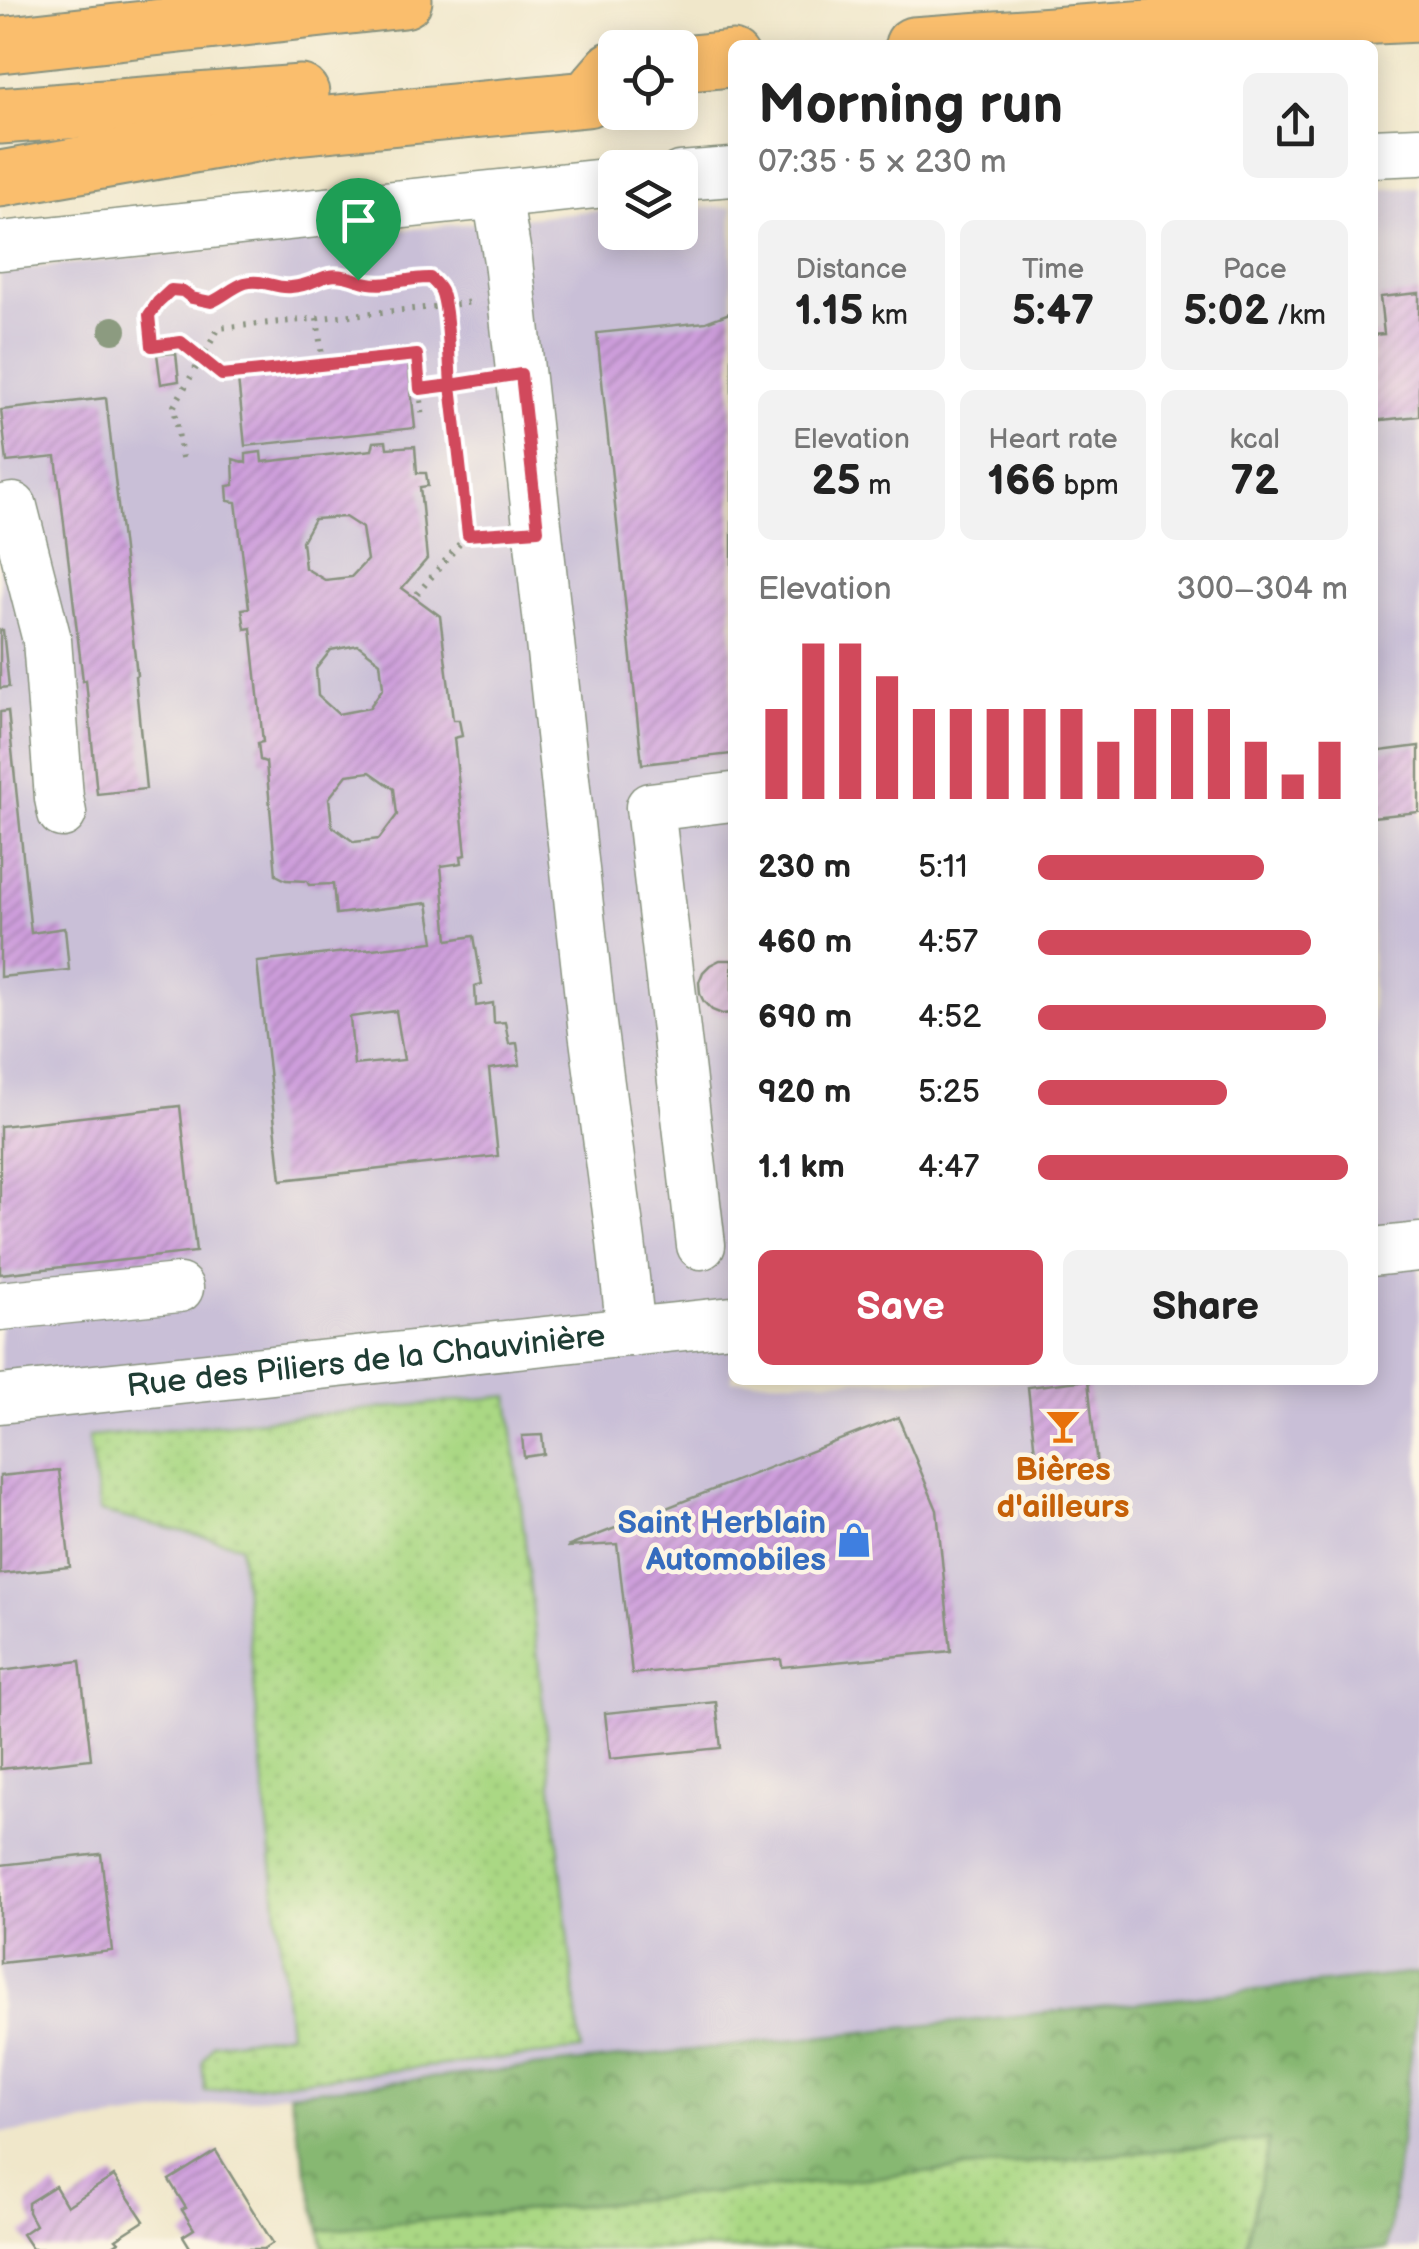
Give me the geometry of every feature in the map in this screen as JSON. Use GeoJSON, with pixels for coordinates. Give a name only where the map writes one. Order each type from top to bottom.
{"type":"FeatureCollection","features":[{"type":"Feature","properties":{"kind":"highway"},"geometry":{"type":"LineString","coordinates":[[0,45],[324,4],[404,0]]}},
{"type":"Feature","properties":{"kind":"highway"},"geometry":{"type":"LineString","coordinates":[[982,40],[1419,14]]}},
{"type":"Feature","properties":{"kind":"highway"},"geometry":{"type":"LineString","coordinates":[[698,62],[728,59]]}},
{"type":"Feature","properties":{"kind":"highway"},"geometry":{"type":"LineString","coordinates":[[0,116],[598,70]]}},
{"type":"Feature","properties":{"kind":"highway"},"geometry":{"type":"LineString","coordinates":[[0,179],[295,127],[587,99],[598,87]]}},
{"type":"Feature","properties":{"kind":"street"},"geometry":{"type":"LineString","coordinates":[[1378,152],[1419,151]]}},
{"type":"Feature","properties":{"kind":"street"},"geometry":{"type":"LineString","coordinates":[[698,175],[728,172]]}},
{"type":"Feature","properties":{"kind":"street"},"geometry":{"type":"LineString","coordinates":[[0,246],[598,184]]}},
{"type":"Feature","properties":{"kind":"street"},"geometry":{"type":"LineString","coordinates":[[497,194],[631,1332]]}},
{"type":"Feature","properties":{"kind":"street"},"geometry":{"type":"LineString","coordinates":[[0,510],[14,507],[46,640],[62,813]]}},
{"type":"Feature","properties":{"kind":"street"},"geometry":{"type":"LineString","coordinates":[[721,1322],[717,1243],[650,808],[728,798]]}},
{"type":"Feature","properties":{"kind":"street"},"geometry":{"type":"LineString","coordinates":[[1378,1251],[1419,1247]]}},
{"type":"Feature","properties":{"kind":"street"},"geometry":{"type":"LineString","coordinates":[[0,1306],[179,1288]]}},
{"type":"Feature","properties":{"kind":"street","name":"Rue des Piliers de la Chauvinière"},"geometry":{"type":"LineString","coordinates":[[1,1393],[721,1322]]}},
{"type":"Feature","properties":{"kind":"path"},"geometry":{"type":"LineString","coordinates":[[424,421],[417,355],[222,375],[181,342],[152,346],[149,315],[171,290],[211,302],[249,282],[285,288],[326,275],[342,274],[371,285],[430,278],[442,292],[468,535]]}},
{"type":"Feature","properties":{"kind":"path"},"geometry":{"type":"LineString","coordinates":[[182,458],[174,406],[219,328],[512,298]]}},
{"type":"Feature","properties":{"kind":"path"},"geometry":{"type":"LineString","coordinates":[[317,318],[323,364]]}},
{"type":"Feature","properties":{"kind":"path"},"geometry":{"type":"LineString","coordinates":[[420,389],[521,374]]}},
{"type":"Feature","properties":{"kind":"path"},"geometry":{"type":"LineString","coordinates":[[416,594],[468,535],[538,530]]}},
{"type":"Feature","properties":{"kind":"shaded area"},"geometry":{"type":"Polygon","coordinates":[[[1419,188],[1419,1973],[289,2093],[0,2132],[0,271],[598,211],[598,250],[698,250],[698,208],[728,207],[728,1385],[1378,1385],[1378,189],[1419,188]]]}},
{"type":"Feature","properties":{"kind":"shaded area"},"geometry":{"type":"Polygon","coordinates":[[[1419,1989],[1419,2249],[1387,2249],[1419,1989]]]}},
{"type":"Feature","properties":{"kind":"green space"},"geometry":{"type":"Polygon","coordinates":[[[509,1396],[581,2050],[205,2091],[202,2063],[213,2044],[289,2033],[240,1545],[100,1512],[88,1437],[509,1396]]]}},
{"type":"Feature","properties":{"kind":"green space"},"geometry":{"type":"Polygon","coordinates":[[[1419,1973],[1387,2249],[1245,2249],[1269,2140],[320,2230],[289,2093],[1419,1973]]]}},
{"type":"Feature","properties":{"kind":"green space"},"geometry":{"type":"Polygon","coordinates":[[[1270,2140],[1245,2249],[324,2249],[320,2230],[1270,2140]]]}},
{"type":"Feature","properties":{"kind":"building"},"geometry":{"type":"Polygon","coordinates":[[[1419,293],[1419,416],[1378,420],[1378,334],[1384,334],[1380,297],[1419,293]]]}},
{"type":"Feature","properties":{"kind":"building"},"geometry":{"type":"Polygon","coordinates":[[[728,314],[728,754],[642,764],[597,333],[706,322],[728,314]]]}},
{"type":"Feature","properties":{"kind":"building"},"geometry":{"type":"Polygon","coordinates":[[[176,353],[179,381],[161,384],[157,354],[176,353]]]}},
{"type":"Feature","properties":{"kind":"building"},"geometry":{"type":"Polygon","coordinates":[[[408,361],[415,428],[245,446],[238,379],[408,361]]]}},
{"type":"Feature","properties":{"kind":"building"},"geometry":{"type":"Polygon","coordinates":[[[106,398],[146,789],[97,794],[56,457],[7,462],[1,410],[106,398]]]}},
{"type":"Feature","properties":{"kind":"building"},"geometry":{"type":"Polygon","coordinates":[[[386,441],[387,448],[415,446],[417,473],[426,473],[428,486],[420,487],[427,559],[402,588],[440,616],[453,720],[459,720],[462,736],[454,738],[466,855],[461,856],[462,863],[441,866],[448,940],[474,936],[482,984],[475,986],[476,1006],[493,1003],[494,1023],[505,1022],[509,1044],[517,1043],[520,1065],[489,1069],[498,1156],[281,1180],[257,962],[434,942],[428,903],[336,914],[333,884],[309,885],[307,881],[286,880],[276,875],[266,762],[260,760],[258,743],[263,742],[251,628],[245,629],[242,609],[249,608],[236,502],[228,501],[227,486],[234,485],[233,459],[246,463],[246,454],[261,452],[262,462],[372,450],[374,442],[386,441]],[[345,517],[314,519],[302,541],[305,568],[325,580],[351,577],[367,560],[362,528],[345,517]],[[358,645],[331,650],[316,669],[318,696],[338,714],[369,708],[383,688],[380,662],[358,645]],[[370,772],[347,775],[329,798],[332,826],[354,842],[379,839],[397,815],[394,789],[370,772]],[[396,1011],[350,1017],[354,1065],[404,1060],[396,1011]]]}},
{"type":"Feature","properties":{"kind":"building"},"geometry":{"type":"Polygon","coordinates":[[[0,630],[9,687],[0,688],[0,630]]]}},
{"type":"Feature","properties":{"kind":"building"},"geometry":{"type":"Polygon","coordinates":[[[8,711],[31,933],[65,928],[69,970],[0,977],[0,712],[8,711]]]}},
{"type":"Feature","properties":{"kind":"building"},"geometry":{"type":"Polygon","coordinates":[[[1419,746],[1419,812],[1378,816],[1378,751],[1419,746]]]}},
{"type":"Feature","properties":{"kind":"building"},"geometry":{"type":"Polygon","coordinates":[[[728,960],[728,1013],[712,1010],[700,994],[699,982],[710,965],[728,960]]]}},
{"type":"Feature","properties":{"kind":"building"},"geometry":{"type":"Polygon","coordinates":[[[180,1106],[196,1252],[0,1274],[0,1126],[180,1106]]]}},
{"type":"Feature","properties":{"kind":"building","name":"Bières d'ailleurs"},"geometry":{"type":"Polygon","coordinates":[[[1089,1385],[1097,1466],[1037,1472],[1028,1387],[1089,1385]]]}},
{"type":"Feature","properties":{"kind":"building","name":"Saint Herblain Automobiles"},"geometry":{"type":"Polygon","coordinates":[[[898,1417],[937,1510],[951,1651],[782,1667],[781,1659],[632,1674],[617,1544],[567,1547],[898,1417]]]}},
{"type":"Feature","properties":{"kind":"building"},"geometry":{"type":"Polygon","coordinates":[[[542,1435],[544,1454],[524,1457],[522,1436],[542,1435]]]}},
{"type":"Feature","properties":{"kind":"building"},"geometry":{"type":"Polygon","coordinates":[[[59,1470],[70,1567],[0,1574],[0,1476],[59,1470]]]}},
{"type":"Feature","properties":{"kind":"building"},"geometry":{"type":"Polygon","coordinates":[[[80,1661],[91,1759],[0,1769],[0,1671],[80,1661]]]}},
{"type":"Feature","properties":{"kind":"building"},"geometry":{"type":"Polygon","coordinates":[[[716,1702],[721,1748],[610,1759],[605,1713],[716,1702]]]}},
{"type":"Feature","properties":{"kind":"building"},"geometry":{"type":"Polygon","coordinates":[[[101,1854],[112,1951],[0,1963],[0,1865],[101,1854]]]}},
{"type":"Feature","properties":{"kind":"building"},"geometry":{"type":"Polygon","coordinates":[[[216,2151],[273,2243],[264,2249],[191,2249],[183,2236],[194,2229],[169,2180],[216,2151]]]}},
{"type":"Feature","properties":{"kind":"building"},"geometry":{"type":"Polygon","coordinates":[[[114,2176],[144,2221],[108,2249],[32,2249],[22,2234],[35,2225],[28,2203],[55,2186],[67,2206],[114,2176]]]}},
{"type":"Feature","properties":{"kind":"place","name":"Bières d'ailleurs"},"geometry":{"type":"Point","coordinates":[1063,1426]}},
{"type":"Feature","properties":{"kind":"place","name":"Saint Herblain Automobiles"},"geometry":{"type":"Point","coordinates":[854,1540]}},
{"type":"Feature","properties":{"kind":"route"},"geometry":{"type":"LineString","coordinates":[[358,280],[342,274],[326,275],[285,288],[249,282],[211,302],[171,290],[149,315],[152,346],[181,342],[222,375],[417,355],[420,389],[451,385],[468,535],[538,530],[521,374],[451,385],[442,292],[436,284],[430,278],[418,277],[392,285],[371,285],[358,280]]}}]}
